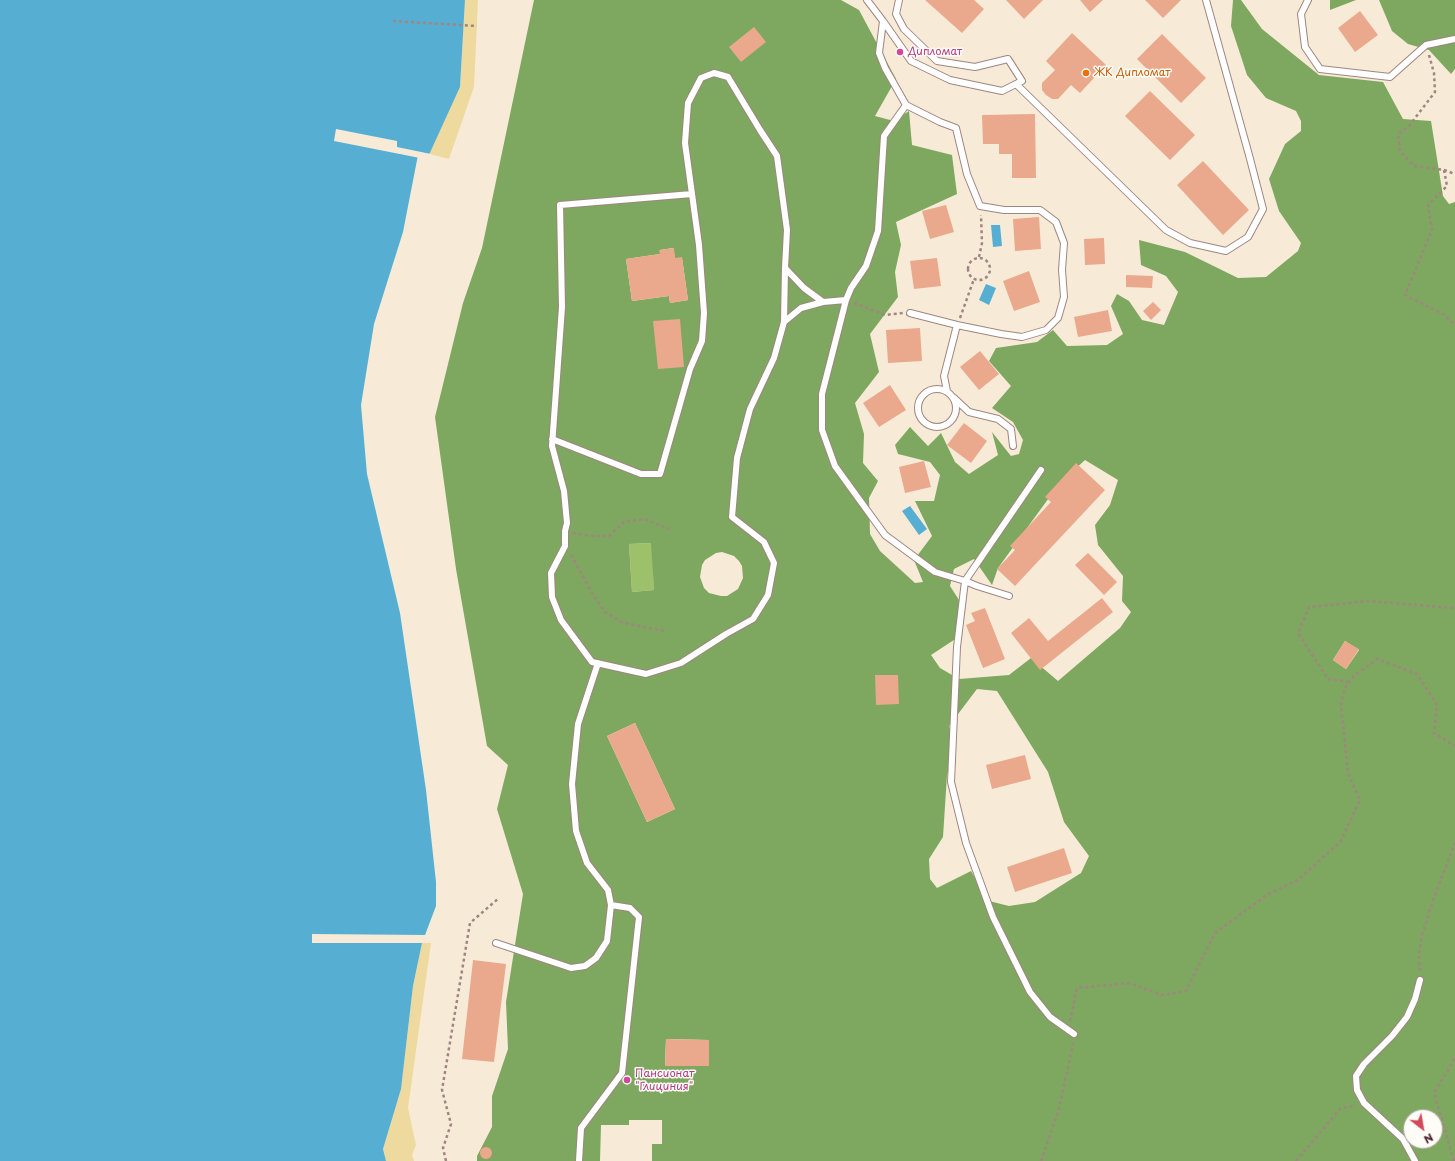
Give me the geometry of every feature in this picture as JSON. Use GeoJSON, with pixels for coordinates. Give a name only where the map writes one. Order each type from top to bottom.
{"type":"FeatureCollection","features":[{"type":"Feature","properties":{"kind":"lane"},"geometry":{"type":"LineString","coordinates":[[867,0],[884,21],[911,61],[950,80],[1002,91],[1022,81],[1008,59],[974,67],[938,61],[904,29],[896,14],[899,0]]}},
{"type":"Feature","properties":{"kind":"lane"},"geometry":{"type":"LineString","coordinates":[[1016,84],[1166,230],[1190,244],[1226,251],[1248,237],[1263,210],[1206,0]]}},
{"type":"Feature","properties":{"kind":"lane"},"geometry":{"type":"LineString","coordinates":[[1308,0],[1301,14],[1305,47],[1320,69],[1390,77],[1426,45],[1455,39]]}},
{"type":"Feature","properties":{"kind":"lane"},"geometry":{"type":"LineString","coordinates":[[884,21],[879,53],[885,68],[906,104],[940,122],[956,128],[966,174],[980,206],[1004,210],[1040,210],[1056,222],[1064,243],[1062,270],[1064,297],[1058,318],[1046,330],[1022,337],[957,325],[910,312]]}},
{"type":"Feature","properties":{"kind":"lane"},"geometry":{"type":"LineString","coordinates":[[552,439],[641,474],[660,474],[690,369],[702,341],[704,313],[699,245],[692,194],[685,143],[688,103],[701,78],[714,73],[728,77],[777,156],[787,230],[784,322],[774,358],[750,409],[737,458],[732,517],[764,542],[774,563],[768,595],[753,619],[726,634],[681,663],[646,674],[592,662],[561,620],[552,597],[551,573],[565,546],[565,531],[568,523],[564,491],[552,446],[552,439],[562,307],[560,205],[692,194]]}},
{"type":"Feature","properties":{"kind":"lane"},"geometry":{"type":"LineString","coordinates":[[906,104],[884,136],[878,231],[866,266],[851,288],[846,300],[822,394],[822,430],[835,466],[885,535],[936,572],[965,580],[977,586],[1009,596]]}},
{"type":"Feature","properties":{"kind":"lane"},"geometry":{"type":"LineString","coordinates":[[785,268],[804,288],[823,302]]}},
{"type":"Feature","properties":{"kind":"lane"},"geometry":{"type":"LineString","coordinates":[[784,322],[802,308],[823,302],[846,300]]}},
{"type":"Feature","properties":{"kind":"lane"},"geometry":{"type":"LineString","coordinates":[[947,391],[944,376],[957,325]]}},
{"type":"Feature","properties":{"kind":"lane"},"geometry":{"type":"LineString","coordinates":[[954,398],[957,408],[955,418],[948,425],[938,428],[928,426],[920,418],[918,409],[920,399],[927,391],[937,388],[947,391],[969,412],[998,419],[1011,429],[1013,446]]}},
{"type":"Feature","properties":{"kind":"lane"},"geometry":{"type":"LineString","coordinates":[[1041,470],[965,580],[957,647],[951,782],[966,843],[996,924],[1030,992],[1050,1017],[1074,1034]]}},
{"type":"Feature","properties":{"kind":"lane"},"geometry":{"type":"LineString","coordinates":[[496,943],[572,968],[585,966],[596,958],[607,941],[611,905],[608,890],[587,863],[576,831],[572,784],[578,724],[598,663]]}},
{"type":"Feature","properties":{"kind":"lane"},"geometry":{"type":"LineString","coordinates":[[579,1161],[581,1128],[622,1073],[639,917],[630,908],[611,905]]}},
{"type":"Feature","properties":{"kind":"lane"},"geometry":{"type":"LineString","coordinates":[[1415,1161],[1403,1139],[1364,1102],[1357,1090],[1356,1076],[1364,1064],[1392,1036],[1407,1016],[1415,999],[1420,980]]}},
{"type":"Feature","properties":{"kind":"path"},"geometry":{"type":"LineString","coordinates":[[393,21],[477,26]]}},
{"type":"Feature","properties":{"kind":"path"},"geometry":{"type":"LineString","coordinates":[[1426,45],[1434,73],[1435,92],[1409,126],[1398,134],[1400,151],[1414,166],[1444,170],[1455,174]]}},
{"type":"Feature","properties":{"kind":"path"},"geometry":{"type":"LineString","coordinates":[[1444,170],[1447,186],[1428,205],[1432,230],[1405,295],[1443,314],[1455,325]]}},
{"type":"Feature","properties":{"kind":"path"},"geometry":{"type":"LineString","coordinates":[[979,257],[982,237],[980,206]]}},
{"type":"Feature","properties":{"kind":"path"},"geometry":{"type":"LineString","coordinates":[[979,257],[985,259],[989,263],[991,269],[989,274],[985,279],[974,279],[969,275],[969,263],[973,259],[979,257]]}},
{"type":"Feature","properties":{"kind":"path"},"geometry":{"type":"LineString","coordinates":[[957,325],[974,279]]}},
{"type":"Feature","properties":{"kind":"path"},"geometry":{"type":"LineString","coordinates":[[846,300],[885,315],[910,312]]}},
{"type":"Feature","properties":{"kind":"path"},"geometry":{"type":"LineString","coordinates":[[565,531],[590,536],[609,536],[624,522],[644,519],[669,529]]}},
{"type":"Feature","properties":{"kind":"path"},"geometry":{"type":"LineString","coordinates":[[565,546],[604,612],[624,623],[665,631]]}},
{"type":"Feature","properties":{"kind":"path"},"geometry":{"type":"LineString","coordinates":[[1349,682],[1328,679],[1298,633],[1309,607],[1367,601],[1455,608]]}},
{"type":"Feature","properties":{"kind":"path"},"geometry":{"type":"LineString","coordinates":[[1041,1161],[1058,1112],[1068,1068],[1074,1034],[1070,1024],[1076,988],[1129,983],[1162,995],[1186,991],[1215,933],[1268,894],[1298,880],[1341,841],[1360,800],[1348,773],[1341,703],[1345,688],[1354,676],[1377,659],[1417,674],[1437,705],[1434,733],[1455,746]]}},
{"type":"Feature","properties":{"kind":"path"},"geometry":{"type":"LineString","coordinates":[[1420,980],[1419,954],[1422,935],[1433,900],[1455,843]]}},
{"type":"Feature","properties":{"kind":"path"},"geometry":{"type":"LineString","coordinates":[[446,1161],[443,1148],[451,1124],[442,1090],[470,922],[499,898]]}},
{"type":"Feature","properties":{"kind":"path"},"geometry":{"type":"LineString","coordinates":[[1454,1161],[1434,1093],[1455,1058]]}},
{"type":"Feature","properties":{"kind":"path"},"geometry":{"type":"LineString","coordinates":[[1296,1161],[1340,1109],[1364,1102]]}},
{"type":"Feature","properties":{"kind":"green space"},"geometry":{"type":"Polygon","coordinates":[[[534,0],[841,0],[859,10],[896,79],[875,116],[894,121],[909,111],[912,145],[952,155],[957,194],[896,222],[901,245],[895,272],[898,297],[870,334],[879,372],[855,403],[864,434],[863,463],[878,481],[869,498],[870,534],[880,551],[915,583],[923,582],[914,560],[932,536],[915,501],[934,501],[940,475],[930,462],[898,454],[895,445],[910,427],[928,446],[941,433],[955,462],[969,474],[998,455],[992,432],[1011,456],[1019,454],[1023,440],[1013,422],[992,408],[1011,386],[989,361],[996,348],[1037,342],[1053,330],[1067,346],[1107,345],[1123,334],[1111,306],[1117,294],[1129,301],[1142,320],[1164,325],[1178,292],[1166,276],[1141,265],[1139,240],[1185,252],[1238,278],[1266,277],[1298,251],[1301,243],[1279,211],[1269,179],[1285,144],[1301,131],[1301,121],[1296,111],[1266,98],[1247,75],[1231,26],[1233,0],[1241,0],[1262,29],[1319,75],[1383,82],[1403,119],[1431,121],[1443,196],[1449,204],[1455,202],[1455,1161],[652,1161],[652,1144],[662,1144],[662,1120],[629,1120],[629,1125],[601,1125],[600,1161],[477,1161],[477,1156],[492,1127],[492,1096],[508,1049],[506,1002],[523,894],[497,809],[508,765],[487,746],[456,569],[435,417],[463,303],[482,248],[534,0]],[[673,248],[660,250],[660,254],[626,259],[632,301],[669,296],[670,303],[688,300],[682,258],[675,258],[673,248]],[[1085,460],[1059,484],[998,568],[992,585],[974,559],[954,569],[950,586],[961,603],[960,636],[931,655],[940,668],[959,679],[1009,675],[1031,658],[1058,681],[1120,628],[1131,612],[1122,601],[1123,576],[1098,545],[1095,525],[1110,505],[1118,480],[1085,460]],[[651,543],[629,544],[632,592],[654,590],[651,543]],[[722,552],[716,553],[705,560],[702,565],[700,577],[704,588],[709,593],[727,596],[738,589],[743,578],[742,566],[734,556],[722,552]],[[1345,641],[1333,660],[1346,669],[1359,650],[1345,641]],[[977,689],[949,726],[956,750],[947,775],[943,837],[929,859],[930,879],[937,888],[971,871],[989,901],[1009,906],[1035,902],[1081,873],[1089,856],[1064,822],[1048,772],[997,691],[977,689]],[[635,723],[607,736],[647,822],[675,809],[635,723]],[[666,1039],[665,1065],[709,1066],[709,1040],[666,1039]]]}},
{"type":"Feature","properties":{"kind":"green space"},"geometry":{"type":"Polygon","coordinates":[[[1330,0],[1356,0],[1330,10],[1330,0]]]}},
{"type":"Feature","properties":{"kind":"green space"},"geometry":{"type":"Polygon","coordinates":[[[1379,0],[1455,0],[1455,69],[1451,74],[1429,50],[1408,44],[1392,31],[1379,0]]]}},
{"type":"Feature","properties":{"kind":"green space"},"geometry":{"type":"Polygon","coordinates":[[[652,543],[654,590],[632,592],[629,544],[652,543]]]}},
{"type":"Feature","properties":{"kind":"sand"},"geometry":{"type":"Polygon","coordinates":[[[465,0],[478,0],[474,87],[449,159],[429,154],[460,87],[465,0]]]}},
{"type":"Feature","properties":{"kind":"sand"},"geometry":{"type":"Polygon","coordinates":[[[422,943],[431,943],[408,1108],[416,1145],[412,1155],[414,1161],[386,1161],[383,1149],[401,1089],[413,986],[422,943]]]}},
{"type":"Feature","properties":{"kind":"water"},"geometry":{"type":"Polygon","coordinates":[[[0,0],[465,0],[460,87],[428,157],[418,155],[403,232],[374,324],[361,405],[367,474],[400,613],[426,790],[436,882],[436,906],[422,943],[413,986],[401,1089],[383,1149],[386,1161],[0,1161],[0,0]]]}},
{"type":"Feature","properties":{"kind":"water"},"geometry":{"type":"Polygon","coordinates":[[[991,225],[1000,225],[1002,246],[993,247],[991,225]]]}},
{"type":"Feature","properties":{"kind":"water"},"geometry":{"type":"Polygon","coordinates":[[[986,284],[996,288],[989,305],[979,300],[986,284]]]}},
{"type":"Feature","properties":{"kind":"water"},"geometry":{"type":"Polygon","coordinates":[[[910,506],[927,529],[919,535],[902,511],[910,506]]]}},
{"type":"Feature","properties":{"kind":"pier"},"geometry":{"type":"Polygon","coordinates":[[[336,129],[397,141],[397,147],[431,154],[429,159],[420,158],[334,141],[336,129]]]}},
{"type":"Feature","properties":{"kind":"pier"},"geometry":{"type":"Polygon","coordinates":[[[312,934],[426,935],[424,943],[312,943],[312,934]]]}},
{"type":"Feature","properties":{"kind":"building"},"geometry":{"type":"Polygon","coordinates":[[[925,0],[974,0],[984,9],[962,33],[925,0]]]}},
{"type":"Feature","properties":{"kind":"building"},"geometry":{"type":"Polygon","coordinates":[[[1006,0],[1043,0],[1024,19],[1006,0]]]}},
{"type":"Feature","properties":{"kind":"building"},"geometry":{"type":"Polygon","coordinates":[[[1080,0],[1103,0],[1090,12],[1080,0]]]}},
{"type":"Feature","properties":{"kind":"building"},"geometry":{"type":"Polygon","coordinates":[[[1145,0],[1181,0],[1163,18],[1145,0]]]}},
{"type":"Feature","properties":{"kind":"building"},"geometry":{"type":"Polygon","coordinates":[[[1360,11],[1378,35],[1355,52],[1338,28],[1360,11]]]}},
{"type":"Feature","properties":{"kind":"building"},"geometry":{"type":"Polygon","coordinates":[[[754,27],[766,42],[741,62],[729,47],[754,27]]]}},
{"type":"Feature","properties":{"kind":"building"},"geometry":{"type":"Polygon","coordinates":[[[1072,33],[1106,65],[1080,93],[1071,85],[1058,99],[1052,99],[1042,90],[1042,83],[1055,70],[1046,61],[1072,33]]]}},
{"type":"Feature","properties":{"kind":"building"},"geometry":{"type":"Polygon","coordinates":[[[1162,34],[1206,78],[1181,103],[1137,59],[1162,34]]]}},
{"type":"Feature","properties":{"kind":"building"},"geometry":{"type":"Polygon","coordinates":[[[1150,91],[1195,135],[1170,160],[1125,116],[1150,91]]]}},
{"type":"Feature","properties":{"kind":"building"},"geometry":{"type":"Polygon","coordinates":[[[1035,114],[1036,178],[1012,178],[1012,154],[999,154],[999,144],[983,144],[982,115],[1035,114]]]}},
{"type":"Feature","properties":{"kind":"building"},"geometry":{"type":"Polygon","coordinates":[[[1203,161],[1249,210],[1223,235],[1177,185],[1203,161]]]}},
{"type":"Feature","properties":{"kind":"building"},"geometry":{"type":"Polygon","coordinates":[[[946,205],[954,232],[930,239],[922,211],[946,205]]]}},
{"type":"Feature","properties":{"kind":"building"},"geometry":{"type":"Polygon","coordinates":[[[1039,217],[1041,249],[1015,251],[1013,219],[1039,217]]]}},
{"type":"Feature","properties":{"kind":"building"},"geometry":{"type":"Polygon","coordinates":[[[1104,238],[1105,264],[1085,265],[1084,239],[1104,238]]]}},
{"type":"Feature","properties":{"kind":"building"},"geometry":{"type":"Polygon","coordinates":[[[674,248],[675,258],[682,257],[688,300],[670,303],[669,296],[632,301],[626,259],[660,254],[659,250],[674,248]]]}},
{"type":"Feature","properties":{"kind":"building"},"geometry":{"type":"Polygon","coordinates":[[[937,258],[941,286],[914,289],[910,261],[937,258]]]}},
{"type":"Feature","properties":{"kind":"building"},"geometry":{"type":"Polygon","coordinates":[[[1029,271],[1040,302],[1014,311],[1003,281],[1029,271]]]}},
{"type":"Feature","properties":{"kind":"building"},"geometry":{"type":"Polygon","coordinates":[[[1126,275],[1153,276],[1152,288],[1126,287],[1126,275]]]}},
{"type":"Feature","properties":{"kind":"building"},"geometry":{"type":"Polygon","coordinates":[[[1153,302],[1161,310],[1151,320],[1143,311],[1153,302]]]}},
{"type":"Feature","properties":{"kind":"building"},"geometry":{"type":"Polygon","coordinates":[[[1108,310],[1112,331],[1078,337],[1074,317],[1108,310]]]}},
{"type":"Feature","properties":{"kind":"building"},"geometry":{"type":"Polygon","coordinates":[[[680,319],[684,367],[658,369],[653,321],[680,319]]]}},
{"type":"Feature","properties":{"kind":"building"},"geometry":{"type":"Polygon","coordinates":[[[920,328],[922,361],[888,363],[886,330],[920,328]]]}},
{"type":"Feature","properties":{"kind":"building"},"geometry":{"type":"Polygon","coordinates":[[[980,351],[999,374],[979,390],[960,367],[980,351]]]}},
{"type":"Feature","properties":{"kind":"building"},"geometry":{"type":"Polygon","coordinates":[[[890,385],[906,410],[879,427],[863,403],[890,385]]]}},
{"type":"Feature","properties":{"kind":"building"},"geometry":{"type":"Polygon","coordinates":[[[964,423],[987,441],[971,463],[947,445],[964,423]]]}},
{"type":"Feature","properties":{"kind":"building"},"geometry":{"type":"Polygon","coordinates":[[[924,461],[931,487],[905,493],[899,467],[924,461]]]}},
{"type":"Feature","properties":{"kind":"building"},"geometry":{"type":"Polygon","coordinates":[[[1076,463],[1105,490],[1015,586],[997,569],[1015,550],[1010,546],[1051,502],[1045,497],[1076,463]]]}},
{"type":"Feature","properties":{"kind":"building"},"geometry":{"type":"Polygon","coordinates":[[[1088,553],[1117,582],[1104,595],[1075,565],[1088,553]]]}},
{"type":"Feature","properties":{"kind":"building"},"geometry":{"type":"Polygon","coordinates":[[[1102,598],[1113,612],[1040,670],[1011,633],[1029,618],[1048,641],[1102,598]]]}},
{"type":"Feature","properties":{"kind":"building"},"geometry":{"type":"Polygon","coordinates":[[[985,608],[1005,659],[983,668],[966,625],[975,621],[971,613],[985,608]]]}},
{"type":"Feature","properties":{"kind":"building"},"geometry":{"type":"Polygon","coordinates":[[[1345,641],[1359,649],[1346,669],[1333,660],[1345,641]]]}},
{"type":"Feature","properties":{"kind":"building"},"geometry":{"type":"Polygon","coordinates":[[[875,675],[898,675],[899,704],[876,705],[875,675]]]}},
{"type":"Feature","properties":{"kind":"building"},"geometry":{"type":"Polygon","coordinates":[[[635,723],[675,809],[647,822],[607,736],[635,723]]]}},
{"type":"Feature","properties":{"kind":"building"},"geometry":{"type":"Polygon","coordinates":[[[1025,755],[1031,779],[992,789],[986,765],[1025,755]]]}},
{"type":"Feature","properties":{"kind":"building"},"geometry":{"type":"Polygon","coordinates":[[[1064,848],[1072,873],[1015,892],[1007,867],[1064,848]]]}},
{"type":"Feature","properties":{"kind":"building"},"geometry":{"type":"Polygon","coordinates":[[[473,960],[506,964],[494,1062],[462,1059],[473,960]]]}},
{"type":"Feature","properties":{"kind":"building"},"geometry":{"type":"Polygon","coordinates":[[[666,1039],[709,1040],[709,1066],[665,1066],[666,1039]]]}},
{"type":"Feature","properties":{"kind":"building"},"geometry":{"type":"Polygon","coordinates":[[[488,1147],[491,1148],[491,1158],[484,1159],[481,1158],[480,1151],[481,1148],[488,1147]]]}},
{"type":"Feature","properties":{"kind":"place","name":"Дипломат"},"geometry":{"type":"Point","coordinates":[900,52]}},
{"type":"Feature","properties":{"kind":"place","name":"ЖК Дипломат"},"geometry":{"type":"Point","coordinates":[1086,73]}},
{"type":"Feature","properties":{"kind":"place","name":"Пансионат \"Глициния\""},"geometry":{"type":"Point","coordinates":[627,1080]}}]}
